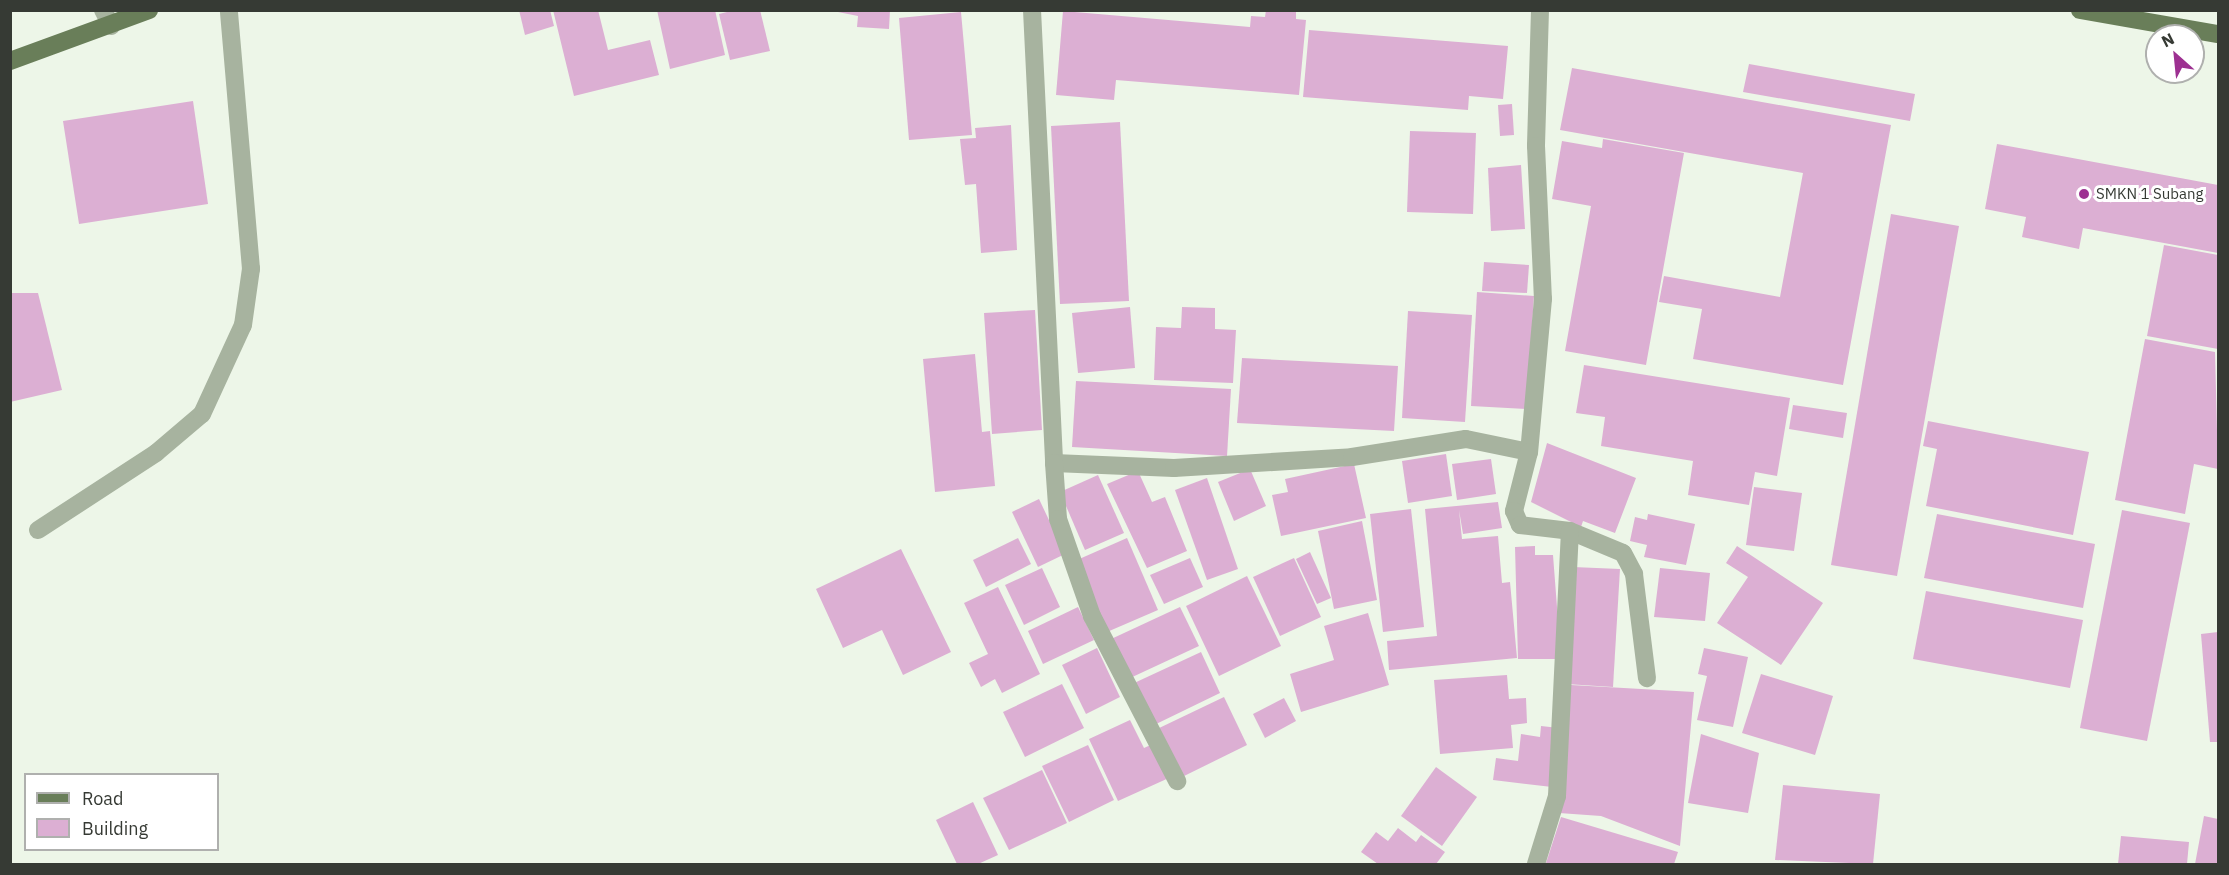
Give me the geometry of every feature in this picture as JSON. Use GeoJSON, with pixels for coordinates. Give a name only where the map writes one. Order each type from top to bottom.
{"type":"FeatureCollection","features":[{"type":"Feature","properties":{"kind":"main road"},"geometry":{"type":"LineString","coordinates":[[10,61],[107,18],[149,10]]}},
{"type":"Feature","properties":{"kind":"main road"},"geometry":{"type":"LineString","coordinates":[[2080,10],[2218,34]]}},
{"type":"Feature","properties":{"kind":"street"},"geometry":{"type":"LineString","coordinates":[[38,530],[156,453],[201,414],[243,325],[251,269],[229,10]]}},
{"type":"Feature","properties":{"kind":"street"},"geometry":{"type":"LineString","coordinates":[[1032,10],[1058,519],[1092,616],[1177,781]]}},
{"type":"Feature","properties":{"kind":"street"},"geometry":{"type":"LineString","coordinates":[[1540,10],[1536,146],[1543,299],[1529,452],[1514,511],[1517,521],[1570,531],[1615,546],[1629,563],[1647,678]]}},
{"type":"Feature","properties":{"kind":"street"},"geometry":{"type":"LineString","coordinates":[[1054,463],[1174,468],[1352,457],[1466,440],[1529,452]]}},
{"type":"Feature","properties":{"kind":"street"},"geometry":{"type":"LineString","coordinates":[[1536,864],[1557,796],[1570,531]]}},
{"type":"Feature","properties":{"kind":"building"},"geometry":{"type":"Polygon","coordinates":[[[519,10],[550,10],[554,26],[525,35],[519,10]]]}},
{"type":"Feature","properties":{"kind":"building"},"geometry":{"type":"Polygon","coordinates":[[[553,10],[598,10],[608,50],[650,40],[659,75],[574,96],[553,10]]]}},
{"type":"Feature","properties":{"kind":"building"},"geometry":{"type":"Polygon","coordinates":[[[657,10],[715,10],[725,55],[670,69],[657,10]]]}},
{"type":"Feature","properties":{"kind":"building"},"geometry":{"type":"Polygon","coordinates":[[[735,10],[760,10],[770,51],[730,60],[719,14],[735,10]]]}},
{"type":"Feature","properties":{"kind":"building"},"geometry":{"type":"Polygon","coordinates":[[[828,10],[890,10],[889,29],[857,27],[858,16],[828,10]]]}},
{"type":"Feature","properties":{"kind":"building"},"geometry":{"type":"Polygon","coordinates":[[[1266,10],[1296,10],[1296,19],[1306,20],[1299,95],[1116,80],[1114,100],[1056,95],[1063,11],[1250,27],[1251,16],[1265,17],[1266,10]]]}},
{"type":"Feature","properties":{"kind":"building"},"geometry":{"type":"Polygon","coordinates":[[[961,12],[972,135],[909,140],[899,18],[961,12]]]}},
{"type":"Feature","properties":{"kind":"building"},"geometry":{"type":"Polygon","coordinates":[[[1309,30],[1508,46],[1503,99],[1469,96],[1468,110],[1303,97],[1309,30]]]}},
{"type":"Feature","properties":{"kind":"building"},"geometry":{"type":"Polygon","coordinates":[[[1749,64],[1915,94],[1910,121],[1743,92],[1749,64]]]}},
{"type":"Feature","properties":{"kind":"building"},"geometry":{"type":"Polygon","coordinates":[[[1572,68],[1891,125],[1843,385],[1693,359],[1702,309],[1659,302],[1664,276],[1780,297],[1803,173],[1560,130],[1572,68]]]}},
{"type":"Feature","properties":{"kind":"building"},"geometry":{"type":"Polygon","coordinates":[[[193,101],[208,204],[79,224],[63,121],[193,101]]]}},
{"type":"Feature","properties":{"kind":"building"},"geometry":{"type":"Polygon","coordinates":[[[1512,104],[1514,135],[1500,136],[1498,105],[1512,104]]]}},
{"type":"Feature","properties":{"kind":"building"},"geometry":{"type":"Polygon","coordinates":[[[1120,122],[1129,301],[1060,304],[1051,126],[1120,122]]]}},
{"type":"Feature","properties":{"kind":"building"},"geometry":{"type":"Polygon","coordinates":[[[1011,125],[1017,250],[981,253],[976,184],[965,185],[960,139],[976,138],[975,128],[1011,125]]]}},
{"type":"Feature","properties":{"kind":"building"},"geometry":{"type":"Polygon","coordinates":[[[1410,131],[1476,133],[1473,214],[1407,212],[1410,131]]]}},
{"type":"Feature","properties":{"kind":"building"},"geometry":{"type":"Polygon","coordinates":[[[1603,139],[1684,153],[1646,365],[1565,351],[1591,206],[1552,199],[1562,141],[1602,148],[1603,139]]]}},
{"type":"Feature","properties":{"kind":"building","name":"SMKN 1 Subang"},"geometry":{"type":"Polygon","coordinates":[[[1997,144],[2218,185],[2218,253],[2083,228],[2079,249],[2022,237],[2026,217],[1985,209],[1997,144]]]}},
{"type":"Feature","properties":{"kind":"building"},"geometry":{"type":"Polygon","coordinates":[[[1521,165],[1525,229],[1491,231],[1488,168],[1521,165]]]}},
{"type":"Feature","properties":{"kind":"building"},"geometry":{"type":"Polygon","coordinates":[[[1891,214],[1959,226],[1897,576],[1831,565],[1891,214]]]}},
{"type":"Feature","properties":{"kind":"building"},"geometry":{"type":"Polygon","coordinates":[[[2164,245],[2218,255],[2218,349],[2147,336],[2164,245]]]}},
{"type":"Feature","properties":{"kind":"building"},"geometry":{"type":"Polygon","coordinates":[[[1484,262],[1529,265],[1527,293],[1482,291],[1484,262]]]}},
{"type":"Feature","properties":{"kind":"building"},"geometry":{"type":"Polygon","coordinates":[[[1477,292],[1534,296],[1527,409],[1471,406],[1477,292]]]}},
{"type":"Feature","properties":{"kind":"building"},"geometry":{"type":"Polygon","coordinates":[[[10,293],[38,293],[62,390],[10,402],[10,293]]]}},
{"type":"Feature","properties":{"kind":"building"},"geometry":{"type":"Polygon","coordinates":[[[1130,307],[1135,368],[1078,373],[1072,313],[1130,307]]]}},
{"type":"Feature","properties":{"kind":"building"},"geometry":{"type":"Polygon","coordinates":[[[1182,307],[1215,308],[1215,329],[1236,330],[1233,383],[1154,380],[1156,327],[1181,328],[1182,307]]]}},
{"type":"Feature","properties":{"kind":"building"},"geometry":{"type":"Polygon","coordinates":[[[1035,310],[1042,430],[992,434],[984,313],[1035,310]]]}},
{"type":"Feature","properties":{"kind":"building"},"geometry":{"type":"Polygon","coordinates":[[[1408,311],[1472,315],[1465,422],[1402,418],[1408,311]]]}},
{"type":"Feature","properties":{"kind":"building"},"geometry":{"type":"Polygon","coordinates":[[[2145,339],[2215,352],[2218,469],[2194,464],[2185,514],[2115,500],[2145,339]]]}},
{"type":"Feature","properties":{"kind":"building"},"geometry":{"type":"Polygon","coordinates":[[[975,354],[982,432],[990,431],[995,486],[935,492],[923,359],[975,354]]]}},
{"type":"Feature","properties":{"kind":"building"},"geometry":{"type":"Polygon","coordinates":[[[1242,358],[1398,366],[1394,431],[1237,423],[1242,358]]]}},
{"type":"Feature","properties":{"kind":"building"},"geometry":{"type":"Polygon","coordinates":[[[1584,365],[1790,398],[1777,476],[1755,472],[1749,505],[1688,495],[1693,461],[1601,446],[1605,417],[1576,413],[1584,365]]]}},
{"type":"Feature","properties":{"kind":"building"},"geometry":{"type":"Polygon","coordinates":[[[1076,381],[1231,389],[1227,456],[1072,447],[1076,381]]]}},
{"type":"Feature","properties":{"kind":"building"},"geometry":{"type":"Polygon","coordinates":[[[1793,405],[1847,413],[1843,438],[1789,429],[1793,405]]]}},
{"type":"Feature","properties":{"kind":"building"},"geometry":{"type":"Polygon","coordinates":[[[1928,421],[2089,452],[2073,535],[1926,506],[1937,449],[1923,446],[1928,421]]]}},
{"type":"Feature","properties":{"kind":"building"},"geometry":{"type":"Polygon","coordinates":[[[1547,443],[1636,478],[1615,533],[1583,521],[1581,527],[1531,502],[1547,443]]]}},
{"type":"Feature","properties":{"kind":"building"},"geometry":{"type":"Polygon","coordinates":[[[1446,454],[1452,496],[1408,503],[1402,461],[1446,454]]]}},
{"type":"Feature","properties":{"kind":"building"},"geometry":{"type":"Polygon","coordinates":[[[1491,459],[1496,494],[1457,500],[1452,464],[1491,459]]]}},
{"type":"Feature","properties":{"kind":"building"},"geometry":{"type":"Polygon","coordinates":[[[1354,464],[1366,518],[1281,536],[1272,495],[1288,492],[1285,479],[1354,464]]]}},
{"type":"Feature","properties":{"kind":"building"},"geometry":{"type":"Polygon","coordinates":[[[1250,469],[1266,506],[1234,521],[1218,482],[1250,469]]]}},
{"type":"Feature","properties":{"kind":"building"},"geometry":{"type":"Polygon","coordinates":[[[1138,471],[1152,502],[1165,497],[1187,551],[1147,568],[1107,484],[1138,471]]]}},
{"type":"Feature","properties":{"kind":"building"},"geometry":{"type":"Polygon","coordinates":[[[1098,475],[1124,533],[1085,550],[1060,492],[1098,475]]]}},
{"type":"Feature","properties":{"kind":"building"},"geometry":{"type":"Polygon","coordinates":[[[1207,478],[1238,569],[1207,580],[1175,490],[1207,478]]]}},
{"type":"Feature","properties":{"kind":"building"},"geometry":{"type":"Polygon","coordinates":[[[1754,487],[1802,493],[1794,551],[1746,545],[1754,487]]]}},
{"type":"Feature","properties":{"kind":"building"},"geometry":{"type":"Polygon","coordinates":[[[1039,499],[1065,554],[1038,567],[1012,512],[1039,499]]]}},
{"type":"Feature","properties":{"kind":"building"},"geometry":{"type":"Polygon","coordinates":[[[1498,502],[1502,528],[1463,534],[1459,510],[1462,539],[1498,536],[1502,583],[1510,582],[1517,658],[1389,670],[1387,641],[1437,636],[1425,509],[1498,502]]]}},
{"type":"Feature","properties":{"kind":"building"},"geometry":{"type":"Polygon","coordinates":[[[1411,509],[1424,627],[1383,632],[1370,514],[1411,509]]]}},
{"type":"Feature","properties":{"kind":"building"},"geometry":{"type":"Polygon","coordinates":[[[2122,510],[2190,523],[2147,741],[2080,728],[2122,510]]]}},
{"type":"Feature","properties":{"kind":"building"},"geometry":{"type":"Polygon","coordinates":[[[1648,514],[1695,524],[1686,565],[1644,557],[1647,545],[1630,541],[1635,517],[1647,520],[1648,514]]]}},
{"type":"Feature","properties":{"kind":"building"},"geometry":{"type":"Polygon","coordinates":[[[1937,514],[2095,544],[2083,608],[1924,578],[1937,514]]]}},
{"type":"Feature","properties":{"kind":"building"},"geometry":{"type":"Polygon","coordinates":[[[1362,521],[1377,600],[1334,609],[1318,531],[1362,521]]]}},
{"type":"Feature","properties":{"kind":"building"},"geometry":{"type":"Polygon","coordinates":[[[1018,538],[1031,564],[986,587],[973,560],[1018,538]]]}},
{"type":"Feature","properties":{"kind":"building"},"geometry":{"type":"Polygon","coordinates":[[[1127,538],[1158,610],[1107,632],[1077,560],[1127,538]]]}},
{"type":"Feature","properties":{"kind":"building"},"geometry":{"type":"Polygon","coordinates":[[[1535,546],[1535,555],[1553,555],[1561,659],[1518,659],[1515,547],[1535,546]]]}},
{"type":"Feature","properties":{"kind":"building"},"geometry":{"type":"Polygon","coordinates":[[[1737,546],[1823,603],[1781,665],[1717,623],[1748,577],[1726,563],[1737,546]]]}},
{"type":"Feature","properties":{"kind":"building"},"geometry":{"type":"Polygon","coordinates":[[[901,549],[951,652],[903,675],[882,630],[843,648],[816,589],[901,549]]]}},
{"type":"Feature","properties":{"kind":"building"},"geometry":{"type":"Polygon","coordinates":[[[1310,552],[1331,598],[1317,604],[1296,559],[1310,552]]]}},
{"type":"Feature","properties":{"kind":"building"},"geometry":{"type":"Polygon","coordinates":[[[1190,558],[1203,587],[1164,604],[1150,575],[1190,558]]]}},
{"type":"Feature","properties":{"kind":"building"},"geometry":{"type":"Polygon","coordinates":[[[1294,558],[1321,617],[1280,636],[1253,577],[1294,558]]]}},
{"type":"Feature","properties":{"kind":"building"},"geometry":{"type":"Polygon","coordinates":[[[1573,567],[1620,569],[1613,687],[1566,684],[1573,567]]]}},
{"type":"Feature","properties":{"kind":"building"},"geometry":{"type":"Polygon","coordinates":[[[1042,568],[1060,607],[1024,625],[1005,585],[1042,568]]]}},
{"type":"Feature","properties":{"kind":"building"},"geometry":{"type":"Polygon","coordinates":[[[1660,568],[1710,573],[1705,621],[1654,617],[1660,568]]]}},
{"type":"Feature","properties":{"kind":"building"},"geometry":{"type":"Polygon","coordinates":[[[1247,576],[1281,646],[1219,676],[1186,606],[1247,576]]]}},
{"type":"Feature","properties":{"kind":"building"},"geometry":{"type":"Polygon","coordinates":[[[998,587],[1040,674],[1002,693],[995,679],[981,687],[969,663],[988,654],[964,603],[998,587]]]}},
{"type":"Feature","properties":{"kind":"building"},"geometry":{"type":"Polygon","coordinates":[[[1926,591],[2083,620],[2070,688],[1913,659],[1926,591]]]}},
{"type":"Feature","properties":{"kind":"building"},"geometry":{"type":"Polygon","coordinates":[[[1078,607],[1094,640],[1043,664],[1028,631],[1078,607]]]}},
{"type":"Feature","properties":{"kind":"building"},"geometry":{"type":"Polygon","coordinates":[[[1180,607],[1199,646],[1128,679],[1109,640],[1180,607]]]}},
{"type":"Feature","properties":{"kind":"building"},"geometry":{"type":"Polygon","coordinates":[[[1368,613],[1389,685],[1301,712],[1290,674],[1334,660],[1324,626],[1368,613]]]}},
{"type":"Feature","properties":{"kind":"building"},"geometry":{"type":"Polygon","coordinates":[[[2218,632],[2218,742],[2210,742],[2201,634],[2218,632]]]}},
{"type":"Feature","properties":{"kind":"building"},"geometry":{"type":"Polygon","coordinates":[[[1097,648],[1120,697],[1086,714],[1062,665],[1097,648]]]}},
{"type":"Feature","properties":{"kind":"building"},"geometry":{"type":"Polygon","coordinates":[[[1704,648],[1748,657],[1733,727],[1697,720],[1707,676],[1698,674],[1704,648]]]}},
{"type":"Feature","properties":{"kind":"building"},"geometry":{"type":"Polygon","coordinates":[[[1201,652],[1220,693],[1152,726],[1132,684],[1201,652]]]}},
{"type":"Feature","properties":{"kind":"building"},"geometry":{"type":"Polygon","coordinates":[[[1761,674],[1833,696],[1815,755],[1742,733],[1761,674]]]}},
{"type":"Feature","properties":{"kind":"building"},"geometry":{"type":"Polygon","coordinates":[[[1507,675],[1509,699],[1526,698],[1527,723],[1511,725],[1513,748],[1440,754],[1434,680],[1507,675]]]}},
{"type":"Feature","properties":{"kind":"building"},"geometry":{"type":"Polygon","coordinates":[[[1062,684],[1084,728],[1025,757],[1003,712],[1062,684]]]}},
{"type":"Feature","properties":{"kind":"building"},"geometry":{"type":"Polygon","coordinates":[[[1571,685],[1694,692],[1680,846],[1601,816],[1559,813],[1571,685]]]}},
{"type":"Feature","properties":{"kind":"building"},"geometry":{"type":"Polygon","coordinates":[[[1224,697],[1247,745],[1178,779],[1155,730],[1224,697]]]}},
{"type":"Feature","properties":{"kind":"building"},"geometry":{"type":"Polygon","coordinates":[[[1284,698],[1296,721],[1265,738],[1253,714],[1284,698]]]}},
{"type":"Feature","properties":{"kind":"building"},"geometry":{"type":"Polygon","coordinates":[[[1130,720],[1144,748],[1155,743],[1171,777],[1118,801],[1089,739],[1130,720]]]}},
{"type":"Feature","properties":{"kind":"building"},"geometry":{"type":"Polygon","coordinates":[[[1541,726],[1559,728],[1552,787],[1493,780],[1496,758],[1518,761],[1521,734],[1540,737],[1541,726]]]}},
{"type":"Feature","properties":{"kind":"building"},"geometry":{"type":"Polygon","coordinates":[[[1701,734],[1759,753],[1748,813],[1688,803],[1701,734]]]}},
{"type":"Feature","properties":{"kind":"building"},"geometry":{"type":"Polygon","coordinates":[[[1088,745],[1114,800],[1069,822],[1042,766],[1088,745]]]}},
{"type":"Feature","properties":{"kind":"building"},"geometry":{"type":"Polygon","coordinates":[[[1436,767],[1477,797],[1442,846],[1401,816],[1436,767]]]}},
{"type":"Feature","properties":{"kind":"building"},"geometry":{"type":"Polygon","coordinates":[[[1042,770],[1067,823],[1009,850],[983,798],[1042,770]]]}},
{"type":"Feature","properties":{"kind":"building"},"geometry":{"type":"Polygon","coordinates":[[[1783,785],[1880,794],[1873,864],[1775,860],[1783,785]]]}},
{"type":"Feature","properties":{"kind":"building"},"geometry":{"type":"Polygon","coordinates":[[[973,802],[998,855],[978,864],[957,864],[936,820],[973,802]]]}},
{"type":"Feature","properties":{"kind":"building"},"geometry":{"type":"Polygon","coordinates":[[[2204,816],[2218,819],[2218,864],[2195,864],[2204,816]]]}},
{"type":"Feature","properties":{"kind":"building"},"geometry":{"type":"Polygon","coordinates":[[[1561,817],[1678,852],[1674,864],[1546,863],[1561,817]]]}},
{"type":"Feature","properties":{"kind":"building"},"geometry":{"type":"Polygon","coordinates":[[[1398,828],[1416,842],[1421,835],[1445,852],[1436,864],[1378,864],[1361,852],[1376,832],[1388,841],[1398,828]]]}},
{"type":"Feature","properties":{"kind":"building"},"geometry":{"type":"Polygon","coordinates":[[[2121,836],[2189,842],[2187,864],[2118,864],[2121,836]]]}},
{"type":"Feature","properties":{"kind":"place","name":"SMKN 1 Subang"},"geometry":{"type":"Point","coordinates":[2084,194]}}]}
